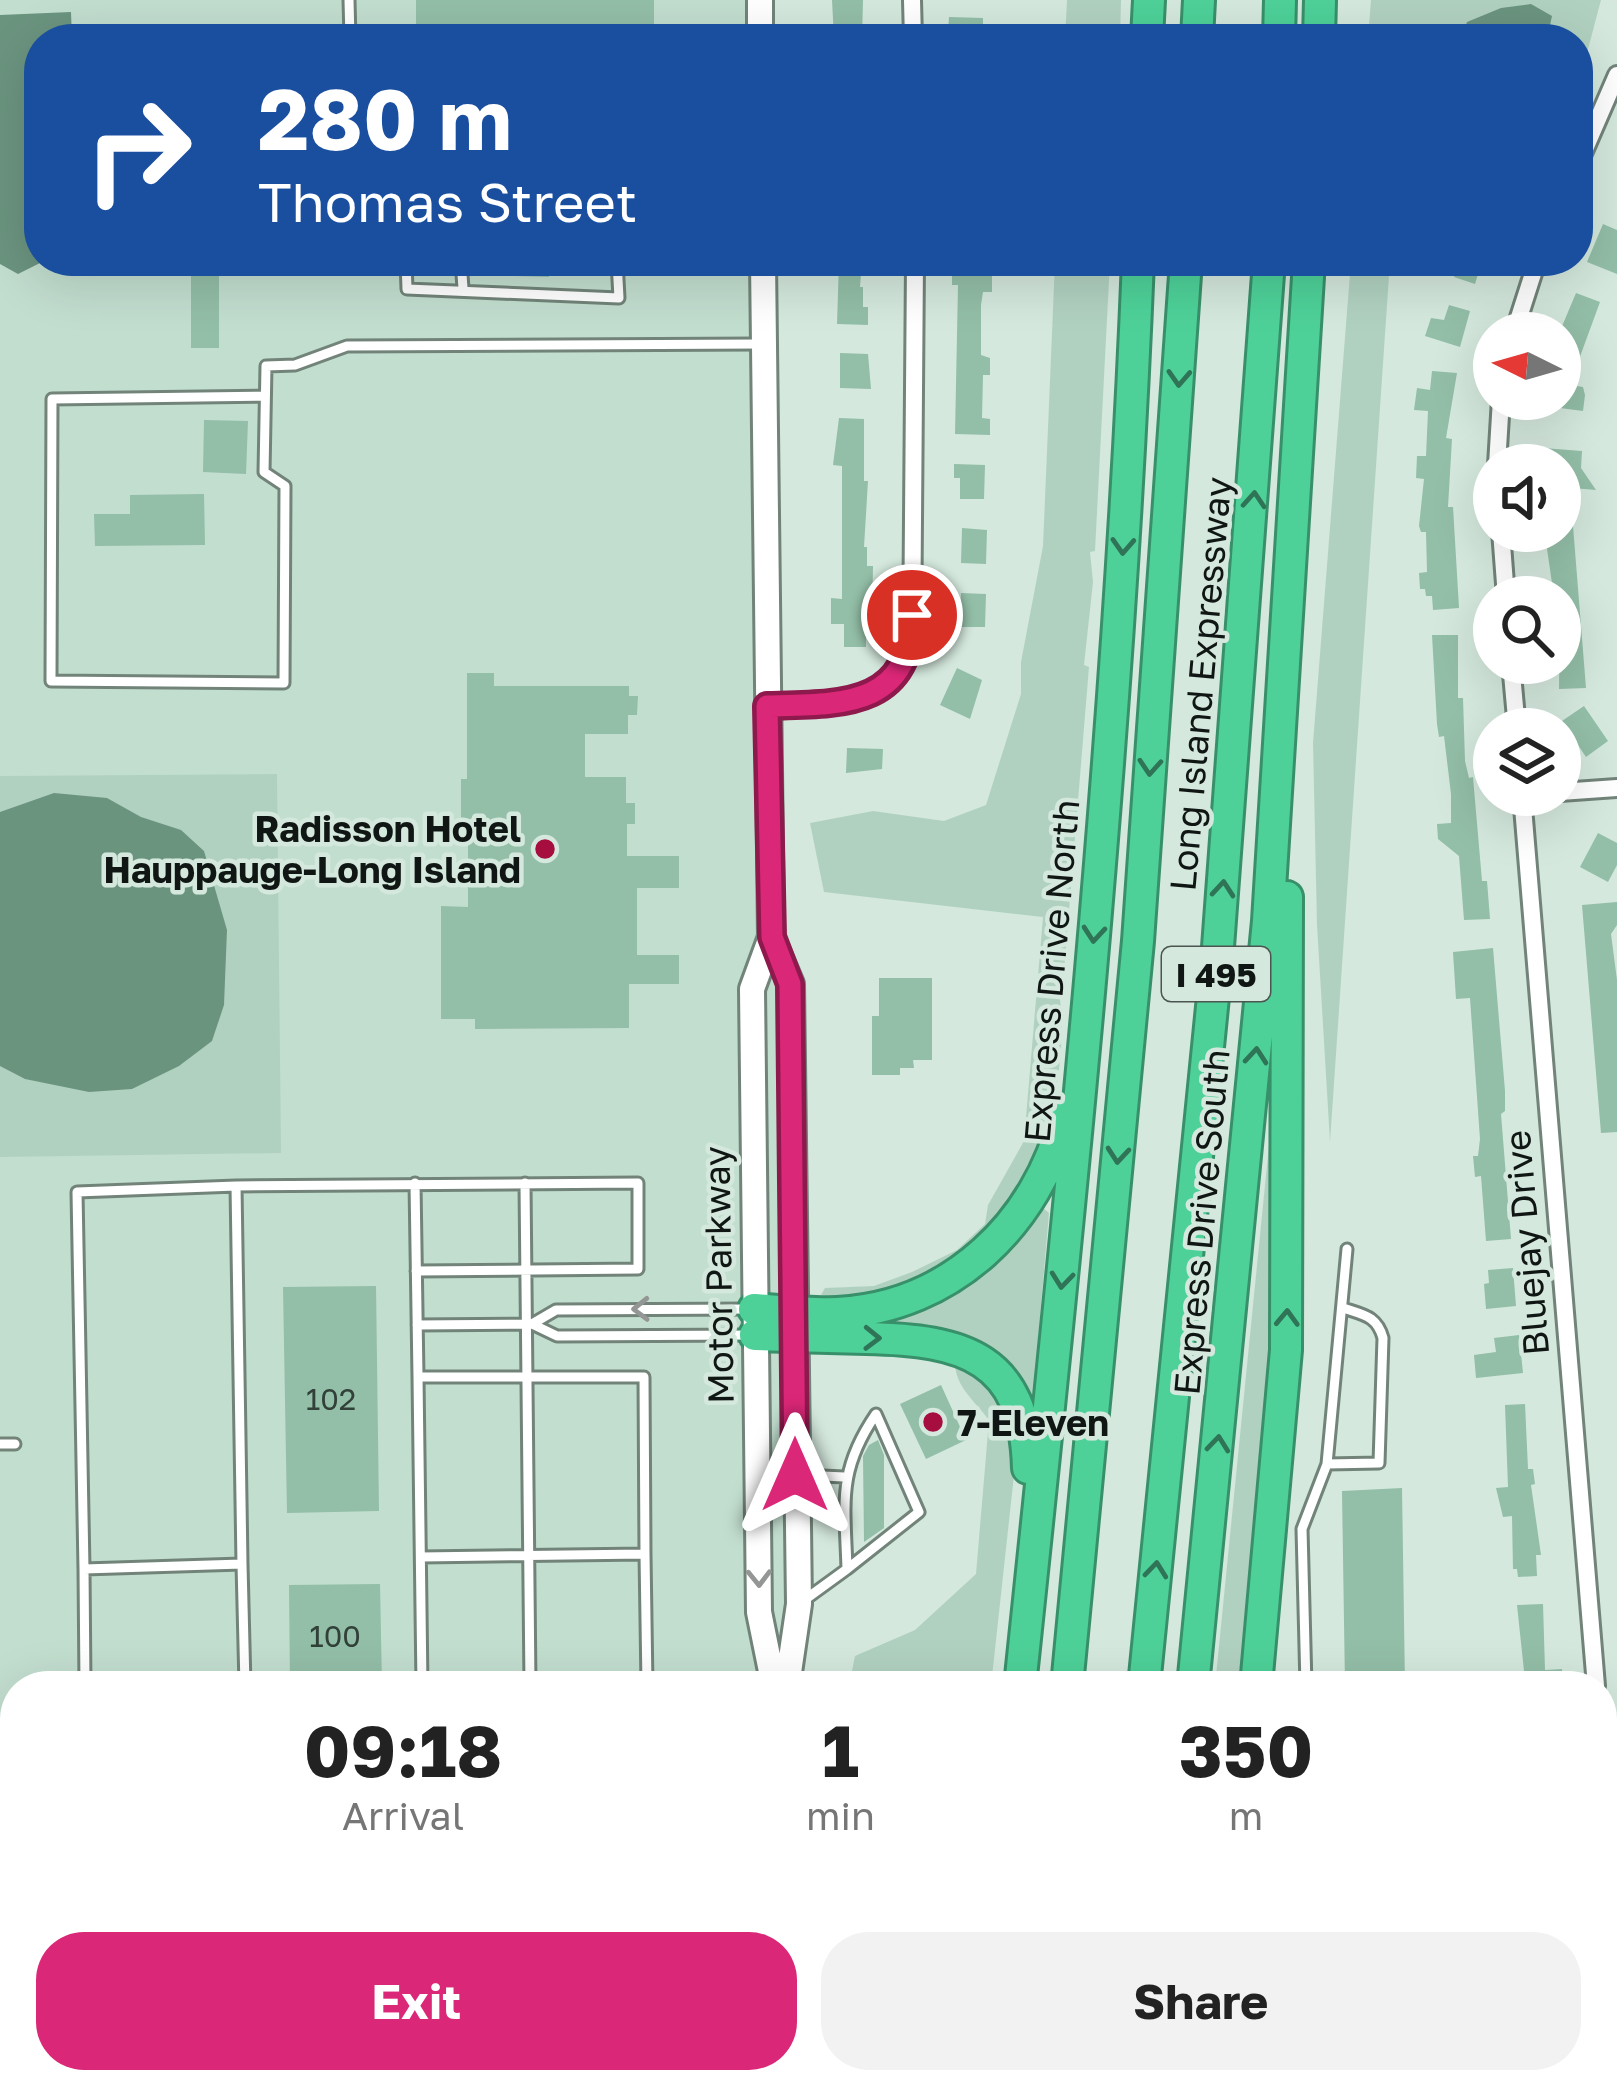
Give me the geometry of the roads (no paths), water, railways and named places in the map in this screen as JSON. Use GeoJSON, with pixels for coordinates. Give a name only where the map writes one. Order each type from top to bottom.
{"type":"FeatureCollection","features":[{"type":"Feature","properties":{"kind":"highway","name":"Express Drive North"},"geometry":{"type":"LineString","coordinates":[[1022,1671],[1085,1038],[1111,717],[1137,276]]}},
{"type":"Feature","properties":{"kind":"highway","name":"Long Island Expressway"},"geometry":{"type":"LineString","coordinates":[[1068,1671],[1138,941],[1185,276]]}},
{"type":"Feature","properties":{"kind":"highway","name":"Long Island Expressway"},"geometry":{"type":"LineString","coordinates":[[1145,1671],[1220,924],[1268,276]]}},
{"type":"Feature","properties":{"kind":"highway","name":"Express Drive South"},"geometry":{"type":"LineString","coordinates":[[1195,1671],[1249,1140],[1284,705],[1308,276]]}},
{"type":"Feature","properties":{"kind":"highway"},"geometry":{"type":"LineString","coordinates":[[1258,1671],[1288,1299],[1289,844],[1284,705]]}},
{"type":"Feature","properties":{"kind":"highway"},"geometry":{"type":"LineString","coordinates":[[794,1324],[911,1298],[949,1280],[982,1255],[1015,1221],[1046,1168],[1060,1136],[1085,1038]]}},
{"type":"Feature","properties":{"kind":"highway"},"geometry":{"type":"LineString","coordinates":[[754,1322],[935,1342],[962,1350],[996,1374],[1015,1396],[1027,1436],[1031,1583]]}},
{"type":"Feature","properties":{"kind":"main road","name":"Motor Parkway"},"geometry":{"type":"LineString","coordinates":[[764,276],[772,937],[790,984],[799,1604],[789,1671]]}},
{"type":"Feature","properties":{"kind":"main road","name":"Motor Parkway"},"geometry":{"type":"LineString","coordinates":[[770,1671],[759,1612],[752,989],[772,937]]}},
{"type":"Feature","properties":{"kind":"street"},"geometry":{"type":"LineString","coordinates":[[1593,132],[1614,87]]}},
{"type":"Feature","properties":{"kind":"street"},"geometry":{"type":"LineString","coordinates":[[767,706],[860,698],[887,686],[912,648],[915,276]]}},
{"type":"Feature","properties":{"kind":"street"},"geometry":{"type":"LineString","coordinates":[[1521,312],[1533,276]]}},
{"type":"Feature","properties":{"kind":"street"},"geometry":{"type":"LineString","coordinates":[[1581,791],[1617,788]]}},
{"type":"Feature","properties":{"kind":"street","name":"Bluejay Drive"},"geometry":{"type":"LineString","coordinates":[[1524,816],[1595,1671]]}},
{"type":"Feature","properties":{"kind":"lane"},"geometry":{"type":"LineString","coordinates":[[407,276],[407,289],[619,298],[618,276]]}},
{"type":"Feature","properties":{"kind":"lane"},"geometry":{"type":"LineString","coordinates":[[462,276],[463,289]]}},
{"type":"Feature","properties":{"kind":"lane"},"geometry":{"type":"LineString","coordinates":[[265,396],[52,399],[51,682],[284,683],[285,486],[264,472],[266,366],[295,365],[347,346],[764,344]]}},
{"type":"Feature","properties":{"kind":"lane"},"geometry":{"type":"LineString","coordinates":[[415,1183],[422,1671]]}},
{"type":"Feature","properties":{"kind":"lane"},"geometry":{"type":"LineString","coordinates":[[525,1183],[530,1671]]}},
{"type":"Feature","properties":{"kind":"lane"},"geometry":{"type":"LineString","coordinates":[[85,1671],[77,1192],[638,1183],[638,1269],[416,1271]]}},
{"type":"Feature","properties":{"kind":"lane"},"geometry":{"type":"LineString","coordinates":[[236,1186],[245,1671]]}},
{"type":"Feature","properties":{"kind":"lane"},"geometry":{"type":"LineString","coordinates":[[1306,1671],[1302,1529],[1327,1464],[1348,1249]]}},
{"type":"Feature","properties":{"kind":"lane"},"geometry":{"type":"LineString","coordinates":[[1327,1464],[1378,1463],[1383,1338],[1372,1317],[1343,1308]]}},
{"type":"Feature","properties":{"kind":"lane"},"geometry":{"type":"LineString","coordinates":[[529,1324],[556,1310],[754,1322]]}},
{"type":"Feature","properties":{"kind":"lane"},"geometry":{"type":"LineString","coordinates":[[417,1325],[529,1324],[557,1336],[754,1322]]}},
{"type":"Feature","properties":{"kind":"lane"},"geometry":{"type":"LineString","coordinates":[[418,1377],[644,1377],[647,1671]]}},
{"type":"Feature","properties":{"kind":"lane"},"geometry":{"type":"LineString","coordinates":[[799,1604],[847,1569],[919,1512],[876,1414],[859,1439],[844,1478],[847,1569]]}},
{"type":"Feature","properties":{"kind":"lane"},"geometry":{"type":"LineString","coordinates":[[0,1444],[15,1444]]}},
{"type":"Feature","properties":{"kind":"lane"},"geometry":{"type":"LineString","coordinates":[[795,1475],[844,1478]]}},
{"type":"Feature","properties":{"kind":"lane"},"geometry":{"type":"LineString","coordinates":[[421,1557],[645,1554]]}},
{"type":"Feature","properties":{"kind":"lane"},"geometry":{"type":"LineString","coordinates":[[84,1568],[242,1564]]}},
{"type":"Feature","properties":{"kind":"place","name":"Radisson Hotel Hauppauge-Long Island"},"geometry":{"type":"Point","coordinates":[545,849]}},
{"type":"Feature","properties":{"kind":"place","name":"7-Eleven"},"geometry":{"type":"Point","coordinates":[933,1422]}}]}
